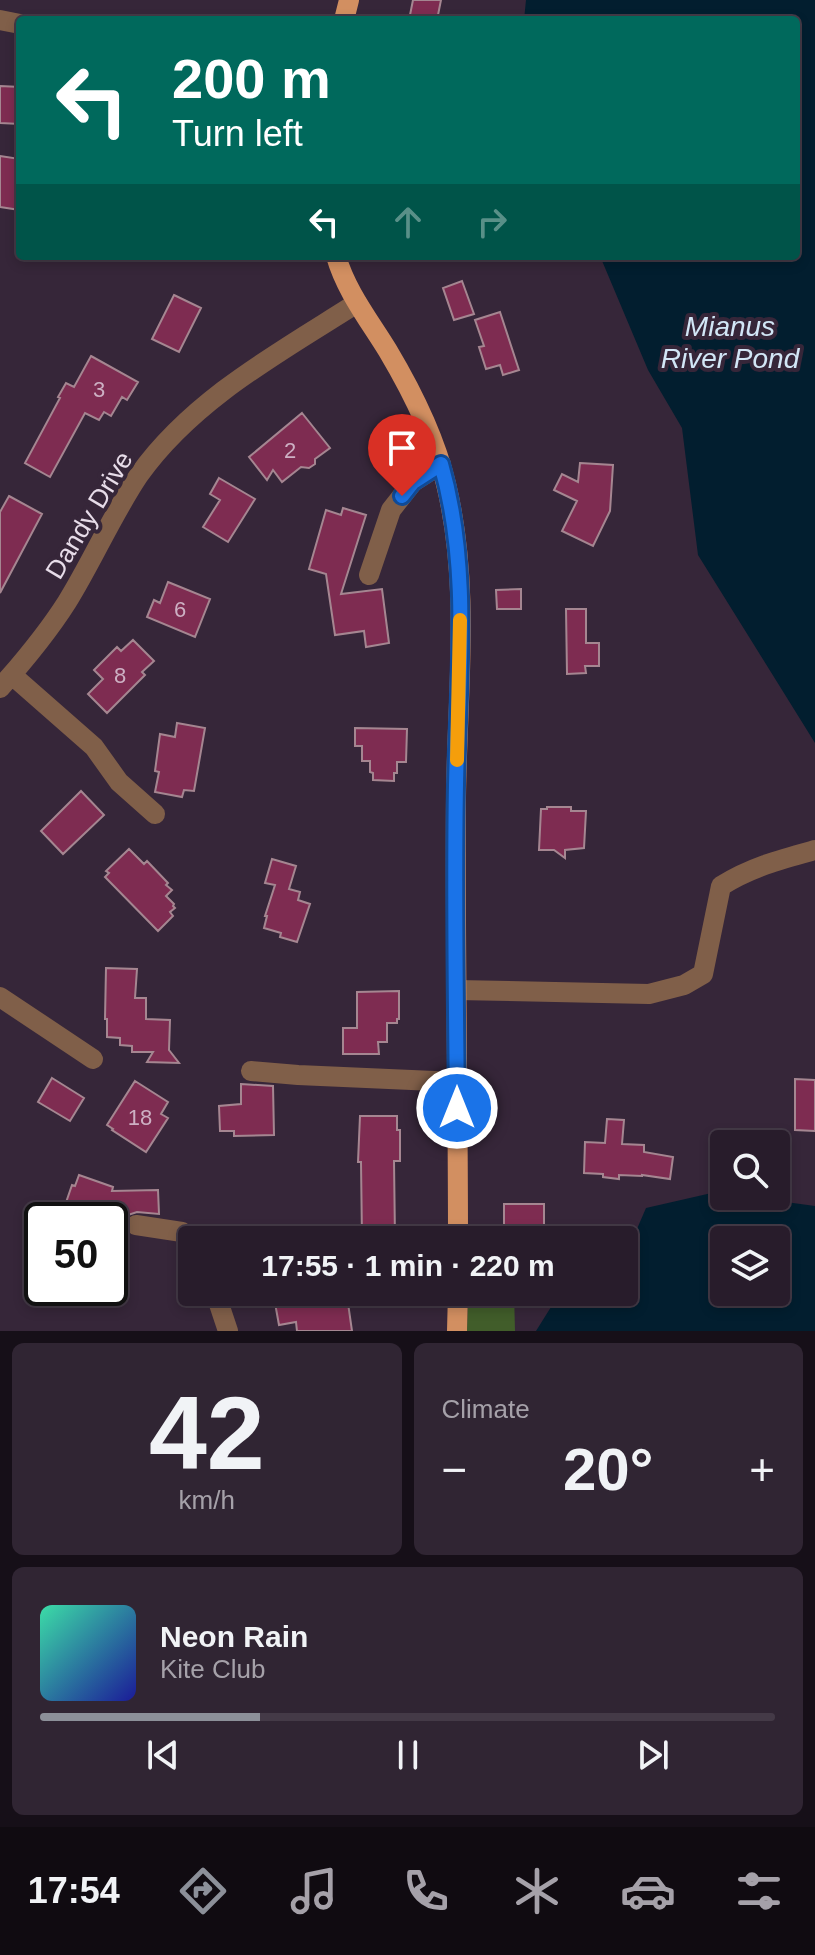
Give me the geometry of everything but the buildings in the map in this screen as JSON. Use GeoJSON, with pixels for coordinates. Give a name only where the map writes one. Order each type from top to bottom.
{"type":"FeatureCollection","features":[{"type":"Feature","properties":{"kind":"main road"},"geometry":{"type":"LineString","coordinates":[[337,260],[357,303],[388,352],[424,420],[441,464],[455,527],[460,577],[461,644],[456,796],[458,1226]]}},
{"type":"Feature","properties":{"kind":"main road"},"geometry":{"type":"LineString","coordinates":[[457,1331],[458,1306]]}},
{"type":"Feature","properties":{"kind":"street","name":"Dandy Drive"},"geometry":{"type":"LineString","coordinates":[[6,681],[67,602],[140,474],[177,431],[235,382],[357,303]]}},
{"type":"Feature","properties":{"kind":"street"},"geometry":{"type":"LineString","coordinates":[[369,575],[391,510],[413,482],[441,464]]}},
{"type":"Feature","properties":{"kind":"street"},"geometry":{"type":"LineString","coordinates":[[6,681],[94,747],[119,782],[155,814]]}},
{"type":"Feature","properties":{"kind":"street"},"geometry":{"type":"LineString","coordinates":[[456,990],[649,994],[684,985],[703,974],[721,886],[763,864],[815,850]]}},
{"type":"Feature","properties":{"kind":"street"},"geometry":{"type":"LineString","coordinates":[[0,997],[93,1059]]}},
{"type":"Feature","properties":{"kind":"street"},"geometry":{"type":"LineString","coordinates":[[251,1071],[457,1082]]}},
{"type":"Feature","properties":{"kind":"street"},"geometry":{"type":"LineString","coordinates":[[136,1225],[178,1231]]}},
{"type":"Feature","properties":{"kind":"street"},"geometry":{"type":"LineString","coordinates":[[220,1306],[228,1331]]}},
{"type":"Feature","properties":{"kind":"green space"},"geometry":{"type":"Polygon","coordinates":[[[468,1306],[514,1306],[515,1331],[467,1331],[468,1306]]]}},
{"type":"Feature","properties":{"kind":"water","name":"Mianus River Pond"},"geometry":{"type":"Polygon","coordinates":[[[526,0],[815,0],[815,743],[698,555],[682,428],[648,370],[602,260],[800,260],[800,16],[524,16],[526,0]]]}},
{"type":"Feature","properties":{"kind":"water"},"geometry":{"type":"Polygon","coordinates":[[[710,1193],[710,1210],[790,1210],[790,1203],[815,1206],[815,1331],[536,1331],[551,1307],[638,1306],[638,1227],[646,1208],[710,1193]]]}},
{"type":"Feature","properties":{"kind":"slow traffic"},"geometry":{"type":"LineString","coordinates":[[457,760],[460,620]]}},
{"type":"Feature","properties":{"kind":"route"},"geometry":{"type":"LineString","coordinates":[[402,496],[413,482],[441,464],[459,555],[457,1108]]}}]}
